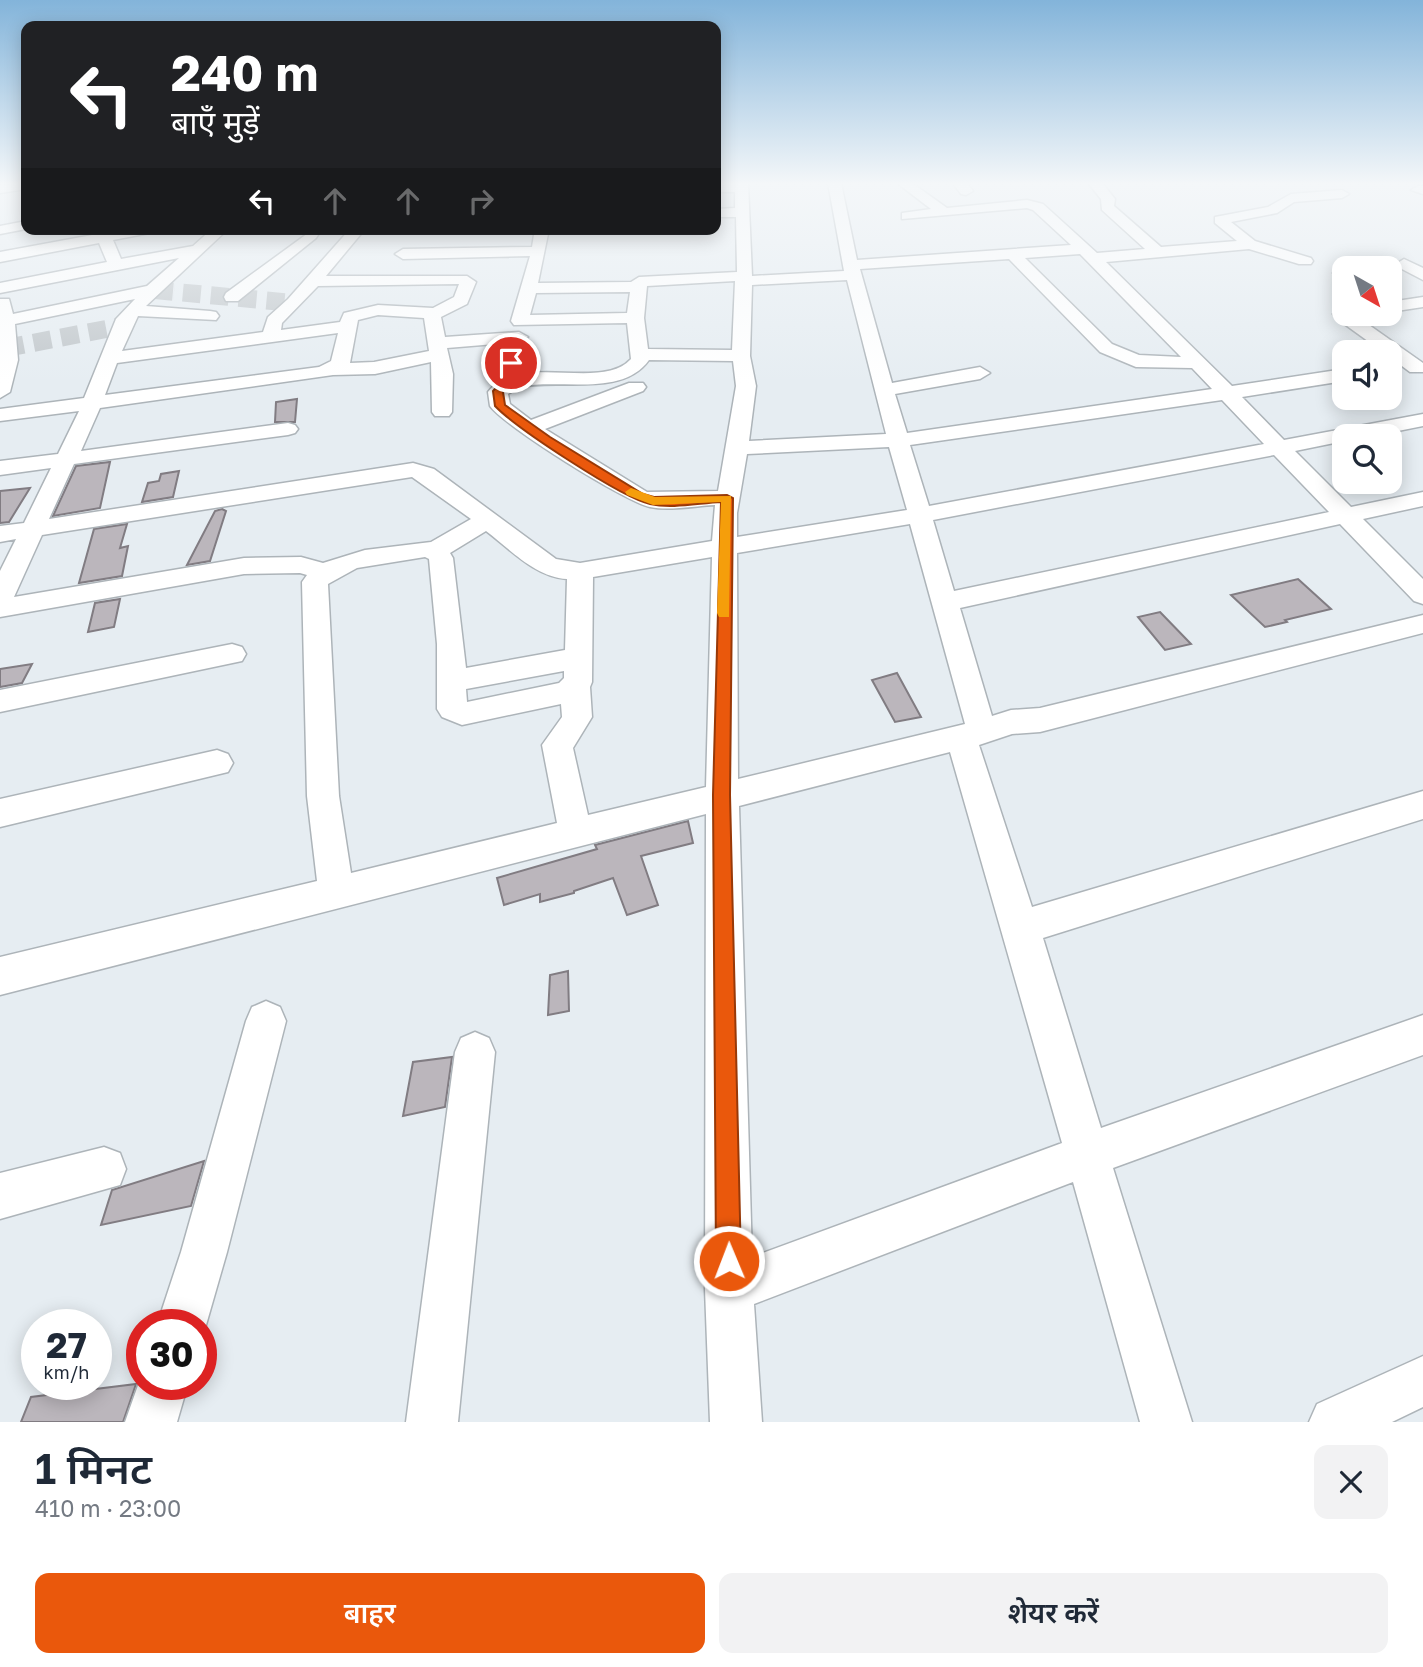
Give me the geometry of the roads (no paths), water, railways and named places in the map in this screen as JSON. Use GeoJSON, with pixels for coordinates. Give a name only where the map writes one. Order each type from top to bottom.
{"type":"FeatureCollection","features":[{"type":"Feature","properties":{"kind":"street"},"geometry":{"type":"LineString","coordinates":[[0,257],[42,249]]}},
{"type":"Feature","properties":{"kind":"street"},"geometry":{"type":"LineString","coordinates":[[109,249],[116,265]]}},
{"type":"Feature","properties":{"kind":"street"},"geometry":{"type":"LineString","coordinates":[[232,297],[311,249]]}},
{"type":"Feature","properties":{"kind":"street"},"geometry":{"type":"LineString","coordinates":[[271,336],[274,321],[313,281],[329,249]]}},
{"type":"Feature","properties":{"kind":"street"},"geometry":{"type":"LineString","coordinates":[[387,280],[405,249]]}},
{"type":"Feature","properties":{"kind":"street"},"geometry":{"type":"LineString","coordinates":[[403,254],[440,249]]}},
{"type":"Feature","properties":{"kind":"street"},"geometry":{"type":"LineString","coordinates":[[505,384],[517,343],[519,319],[530,288],[536,249]]}},
{"type":"Feature","properties":{"kind":"street"},"geometry":{"type":"LineString","coordinates":[[736,1422],[729,1289],[722,795],[724,549],[727,498],[738,448],[746,386],[741,356],[743,278],[739,249]]}},
{"type":"Feature","properties":{"kind":"street"},"geometry":{"type":"LineString","coordinates":[[848,249],[884,390],[944,602],[985,730],[1021,928],[1166,1422]]}},
{"type":"Feature","properties":{"kind":"street"},"geometry":{"type":"LineString","coordinates":[[1084,249],[1423,595]]}},
{"type":"Feature","properties":{"kind":"street"},"geometry":{"type":"LineString","coordinates":[[530,288],[637,287],[645,280],[743,278],[1013,254],[1188,249]]}},
{"type":"Feature","properties":{"kind":"street"},"geometry":{"type":"LineString","coordinates":[[1267,249],[1305,261]]}},
{"type":"Feature","properties":{"kind":"street"},"geometry":{"type":"LineString","coordinates":[[3,382],[0,282],[196,250]]}},
{"type":"Feature","properties":{"kind":"street"},"geometry":{"type":"LineString","coordinates":[[0,598],[92,404],[125,319],[131,310],[196,250]]}},
{"type":"Feature","properties":{"kind":"street"},"geometry":{"type":"LineString","coordinates":[[1013,254],[1106,348],[1136,361],[1197,363]]}},
{"type":"Feature","properties":{"kind":"street"},"geometry":{"type":"LineString","coordinates":[[1404,264],[1422,274]]}},
{"type":"Feature","properties":{"kind":"street"},"geometry":{"type":"LineString","coordinates":[[313,281],[461,279],[468,282],[461,300],[433,313],[360,312],[350,317],[342,360],[333,369]]}},
{"type":"Feature","properties":{"kind":"street"},"geometry":{"type":"LineString","coordinates":[[637,287],[635,318],[638,367],[631,372],[615,376],[523,378],[505,384],[498,391],[500,406],[528,428],[639,497],[653,501],[727,498]]}},
{"type":"Feature","properties":{"kind":"street"},"geometry":{"type":"LineString","coordinates":[[3,322],[152,290]]}},
{"type":"Feature","properties":{"kind":"street"},"geometry":{"type":"LineString","coordinates":[[131,310],[210,316]]}},
{"type":"Feature","properties":{"kind":"street"},"geometry":{"type":"LineString","coordinates":[[433,313],[443,373],[442,412]]}},
{"type":"Feature","properties":{"kind":"street"},"geometry":{"type":"LineString","coordinates":[[0,415],[333,369],[375,368],[439,349],[517,343],[635,318]]}},
{"type":"Feature","properties":{"kind":"street"},"geometry":{"type":"LineString","coordinates":[[110,358],[348,326]]}},
{"type":"Feature","properties":{"kind":"street"},"geometry":{"type":"LineString","coordinates":[[1359,326],[1420,368]]}},
{"type":"Feature","properties":{"kind":"street"},"geometry":{"type":"LineString","coordinates":[[189,390],[198,346]]}},
{"type":"Feature","properties":{"kind":"street"},"geometry":{"type":"LineString","coordinates":[[639,354],[741,356]]}},
{"type":"Feature","properties":{"kind":"street"},"geometry":{"type":"LineString","coordinates":[[1402,370],[1420,368]]}},
{"type":"Feature","properties":{"kind":"street"},"geometry":{"type":"LineString","coordinates":[[884,390],[980,373]]}},
{"type":"Feature","properties":{"kind":"street"},"geometry":{"type":"LineString","coordinates":[[738,448],[898,440],[1332,377]]}},
{"type":"Feature","properties":{"kind":"street"},"geometry":{"type":"LineString","coordinates":[[528,428],[636,387]]}},
{"type":"Feature","properties":{"kind":"street"},"geometry":{"type":"LineString","coordinates":[[0,534],[413,470],[426,474],[547,565],[557,570],[580,571],[920,515],[1423,420]]}},
{"type":"Feature","properties":{"kind":"street"},"geometry":{"type":"LineString","coordinates":[[0,468],[288,429]]}},
{"type":"Feature","properties":{"kind":"street"},"geometry":{"type":"LineString","coordinates":[[944,602],[1423,499]]}},
{"type":"Feature","properties":{"kind":"street"},"geometry":{"type":"LineString","coordinates":[[435,551],[486,520]]}},
{"type":"Feature","properties":{"kind":"street"},"geometry":{"type":"LineString","coordinates":[[336,892],[323,796],[316,582],[323,572],[338,565],[425,549],[435,551],[441,558],[451,644],[452,709],[462,714],[568,692],[576,673]]}},
{"type":"Feature","properties":{"kind":"street"},"geometry":{"type":"LineString","coordinates":[[0,608],[244,566],[301,565],[323,572]]}},
{"type":"Feature","properties":{"kind":"street"},"geometry":{"type":"LineString","coordinates":[[576,832],[558,757],[558,745],[577,717],[580,571]]}},
{"type":"Feature","properties":{"kind":"street"},"geometry":{"type":"LineString","coordinates":[[985,730],[1024,709],[1423,611]]}},
{"type":"Feature","properties":{"kind":"street"},"geometry":{"type":"LineString","coordinates":[[0,976],[722,795],[985,730],[1040,720],[1423,624]]}},
{"type":"Feature","properties":{"kind":"street"},"geometry":{"type":"LineString","coordinates":[[0,701],[232,654]]}},
{"type":"Feature","properties":{"kind":"street"},"geometry":{"type":"LineString","coordinates":[[0,813],[217,763]]}},
{"type":"Feature","properties":{"kind":"street"},"geometry":{"type":"LineString","coordinates":[[1021,928],[1423,805]]}},
{"type":"Feature","properties":{"kind":"street"},"geometry":{"type":"LineString","coordinates":[[186,1309],[266,1021]]}},
{"type":"Feature","properties":{"kind":"street"},"geometry":{"type":"LineString","coordinates":[[729,1289],[1088,1154],[1423,1035]]}},
{"type":"Feature","properties":{"kind":"street"},"geometry":{"type":"LineString","coordinates":[[432,1422],[475,1052]]}},
{"type":"Feature","properties":{"kind":"street"},"geometry":{"type":"LineString","coordinates":[[0,1196],[104,1169]]}},
{"type":"Feature","properties":{"kind":"street"},"geometry":{"type":"LineString","coordinates":[[1335,1422],[1423,1381]]}},
{"type":"Feature","properties":{"kind":"street"},"geometry":{"type":"LineString","coordinates":[[151,1422],[158,1400]]}},
{"type":"Feature","properties":{"kind":"tunnel"},"geometry":{"type":"LineString","coordinates":[[152,290],[174,292]]}},
{"type":"Feature","properties":{"kind":"tunnel"},"geometry":{"type":"LineString","coordinates":[[155,290],[294,303]]}},
{"type":"Feature","properties":{"kind":"tunnel"},"geometry":{"type":"LineString","coordinates":[[6,348],[122,326]]}}]}
